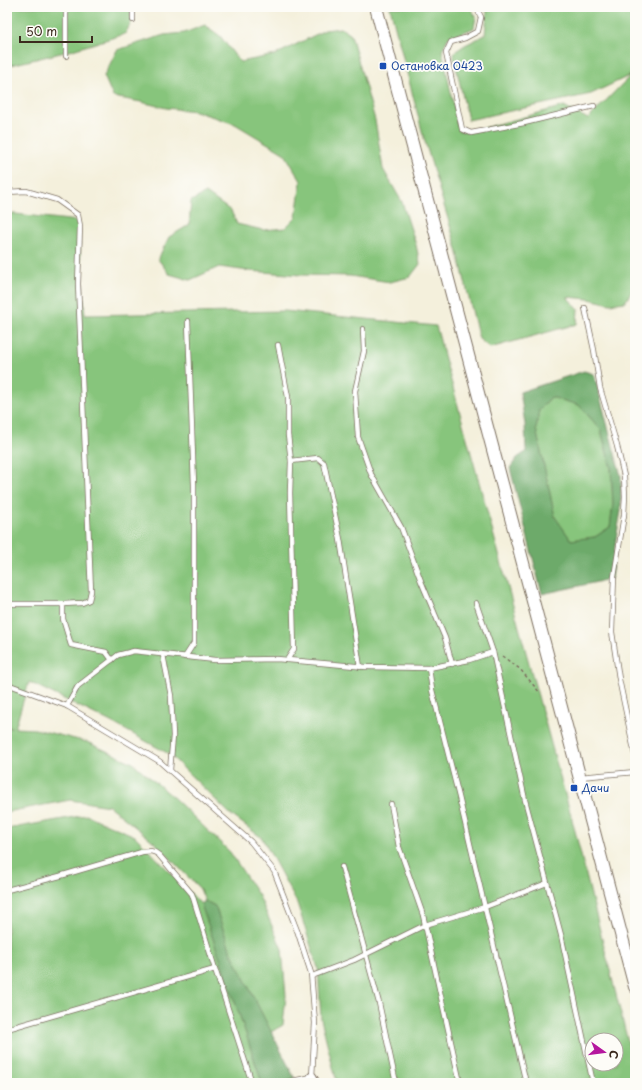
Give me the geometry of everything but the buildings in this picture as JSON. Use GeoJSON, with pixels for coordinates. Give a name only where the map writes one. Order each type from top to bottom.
{"type":"FeatureCollection","features":[{"type":"Feature","properties":{"kind":"main road"},"geometry":{"type":"LineString","coordinates":[[376,7],[635,987]]}},
{"type":"Feature","properties":{"kind":"lane"},"geometry":{"type":"LineString","coordinates":[[66,7],[66,56]]}},
{"type":"Feature","properties":{"kind":"lane"},"geometry":{"type":"LineString","coordinates":[[133,7],[133,20]]}},
{"type":"Feature","properties":{"kind":"lane"},"geometry":{"type":"LineString","coordinates":[[476,7],[481,17],[478,31],[465,38],[452,42],[446,53],[462,129],[471,133],[524,123],[594,106]]}},
{"type":"Feature","properties":{"kind":"lane"},"geometry":{"type":"LineString","coordinates":[[7,192],[26,192],[58,200],[78,215],[80,226],[78,284],[91,591],[89,600],[82,603],[7,604]]}},
{"type":"Feature","properties":{"kind":"lane"},"geometry":{"type":"LineString","coordinates":[[585,308],[600,388],[624,476],[624,515],[614,577],[612,632],[619,679],[635,755]]}},
{"type":"Feature","properties":{"kind":"lane"},"geometry":{"type":"LineString","coordinates":[[185,657],[194,644],[194,485],[188,321]]}},
{"type":"Feature","properties":{"kind":"lane"},"geometry":{"type":"LineString","coordinates":[[363,329],[364,351],[356,391],[358,437],[371,474],[401,527],[421,581],[446,638],[452,664]]}},
{"type":"Feature","properties":{"kind":"lane"},"geometry":{"type":"LineString","coordinates":[[278,345],[288,397],[288,435],[291,461],[290,493],[294,649],[287,660]]}},
{"type":"Feature","properties":{"kind":"lane"},"geometry":{"type":"LineString","coordinates":[[291,461],[318,458],[324,463],[340,539],[360,667]]}},
{"type":"Feature","properties":{"kind":"lane"},"geometry":{"type":"LineString","coordinates":[[476,603],[493,652],[525,800],[561,935],[593,1083]]}},
{"type":"Feature","properties":{"kind":"lane"},"geometry":{"type":"LineString","coordinates":[[63,604],[63,619],[70,645],[106,652],[112,660]]}},
{"type":"Feature","properties":{"kind":"lane"},"geometry":{"type":"LineString","coordinates":[[67,706],[78,686],[118,655],[134,651],[215,660],[277,659],[360,667],[429,668],[469,660],[493,652]]}},
{"type":"Feature","properties":{"kind":"lane"},"geometry":{"type":"LineString","coordinates":[[163,654],[171,704],[173,736],[170,770]]}},
{"type":"Feature","properties":{"kind":"lane"},"geometry":{"type":"LineString","coordinates":[[429,668],[432,690],[526,1083]]}},
{"type":"Feature","properties":{"kind":"lane"},"geometry":{"type":"LineString","coordinates":[[7,684],[67,706],[159,761],[251,842],[274,871],[298,933],[312,976],[315,1023],[314,1080],[282,1083]]}},
{"type":"Feature","properties":{"kind":"lane"},"geometry":{"type":"LineString","coordinates":[[580,777],[635,772]]}},
{"type":"Feature","properties":{"kind":"lane"},"geometry":{"type":"LineString","coordinates":[[391,804],[399,847],[423,915],[460,1083]]}},
{"type":"Feature","properties":{"kind":"lane"},"geometry":{"type":"LineString","coordinates":[[7,890],[142,852],[151,851],[159,855],[192,894],[252,1083]]}},
{"type":"Feature","properties":{"kind":"lane"},"geometry":{"type":"LineString","coordinates":[[342,867],[380,1003],[396,1083]]}},
{"type":"Feature","properties":{"kind":"lane"},"geometry":{"type":"LineString","coordinates":[[312,976],[354,960],[425,925],[485,907],[547,883]]}},
{"type":"Feature","properties":{"kind":"lane"},"geometry":{"type":"LineString","coordinates":[[7,1029],[215,969]]}},
{"type":"Feature","properties":{"kind":"path"},"geometry":{"type":"LineString","coordinates":[[493,652],[503,656],[520,669],[540,693]]}},
{"type":"Feature","properties":{"kind":"green space"},"geometry":{"type":"Polygon","coordinates":[[[7,7],[131,7],[131,23],[125,34],[69,51],[7,66],[7,7]]]}},
{"type":"Feature","properties":{"kind":"green space"},"geometry":{"type":"Polygon","coordinates":[[[390,7],[471,8],[476,17],[474,28],[448,38],[442,50],[459,131],[473,131],[564,106],[588,119],[631,75],[591,94],[468,120],[453,53],[485,35],[487,12],[485,7],[635,7],[635,286],[625,302],[610,304],[589,299],[567,297],[578,309],[577,324],[490,348],[479,339],[457,249],[423,135],[390,7]]]}},
{"type":"Feature","properties":{"kind":"green space"},"geometry":{"type":"Polygon","coordinates":[[[205,25],[220,36],[240,62],[275,55],[325,30],[341,28],[351,35],[375,120],[383,169],[402,202],[416,245],[420,264],[410,277],[390,282],[350,276],[301,275],[219,267],[190,280],[169,274],[158,259],[169,237],[189,225],[191,201],[206,193],[231,211],[237,224],[263,230],[285,228],[296,217],[301,181],[285,154],[235,124],[195,111],[166,108],[113,97],[104,76],[117,50],[164,35],[184,33],[205,25]]]}},
{"type":"Feature","properties":{"kind":"green space"},"geometry":{"type":"Polygon","coordinates":[[[7,213],[78,221],[85,315],[285,311],[436,326],[573,823],[635,1070],[635,1083],[337,1083],[321,1019],[318,968],[297,903],[262,838],[230,814],[169,754],[111,722],[29,682],[15,728],[35,729],[87,742],[133,763],[173,797],[230,852],[259,896],[282,949],[286,996],[283,1025],[271,1032],[231,952],[215,906],[205,901],[200,889],[154,842],[109,806],[70,800],[7,812],[7,728],[12,728],[7,726],[7,213]]]}},
{"type":"Feature","properties":{"kind":"green space"},"geometry":{"type":"Polygon","coordinates":[[[584,371],[594,374],[621,476],[621,511],[611,579],[542,594],[510,468],[517,458],[526,452],[525,424],[520,392],[584,371]],[[551,397],[539,410],[536,429],[555,517],[571,540],[595,537],[610,527],[613,504],[611,468],[601,430],[579,405],[551,397]]]}},
{"type":"Feature","properties":{"kind":"green space"},"geometry":{"type":"Polygon","coordinates":[[[551,397],[579,405],[601,430],[611,468],[613,504],[610,527],[595,537],[571,540],[555,517],[536,429],[539,410],[551,397]]]}},
{"type":"Feature","properties":{"kind":"green space"},"geometry":{"type":"Polygon","coordinates":[[[86,815],[135,836],[201,904],[262,1083],[7,1083],[7,830],[86,815]]]}},
{"type":"Feature","properties":{"kind":"green space"},"geometry":{"type":"Polygon","coordinates":[[[205,901],[215,906],[231,952],[297,1083],[262,1083],[201,904],[205,901]]]}},
{"type":"Feature","properties":{"kind":"place","name":"Остановка 0423"},"geometry":{"type":"Point","coordinates":[383,66]}},
{"type":"Feature","properties":{"kind":"place","name":"Дачи"},"geometry":{"type":"Point","coordinates":[574,788]}}]}
